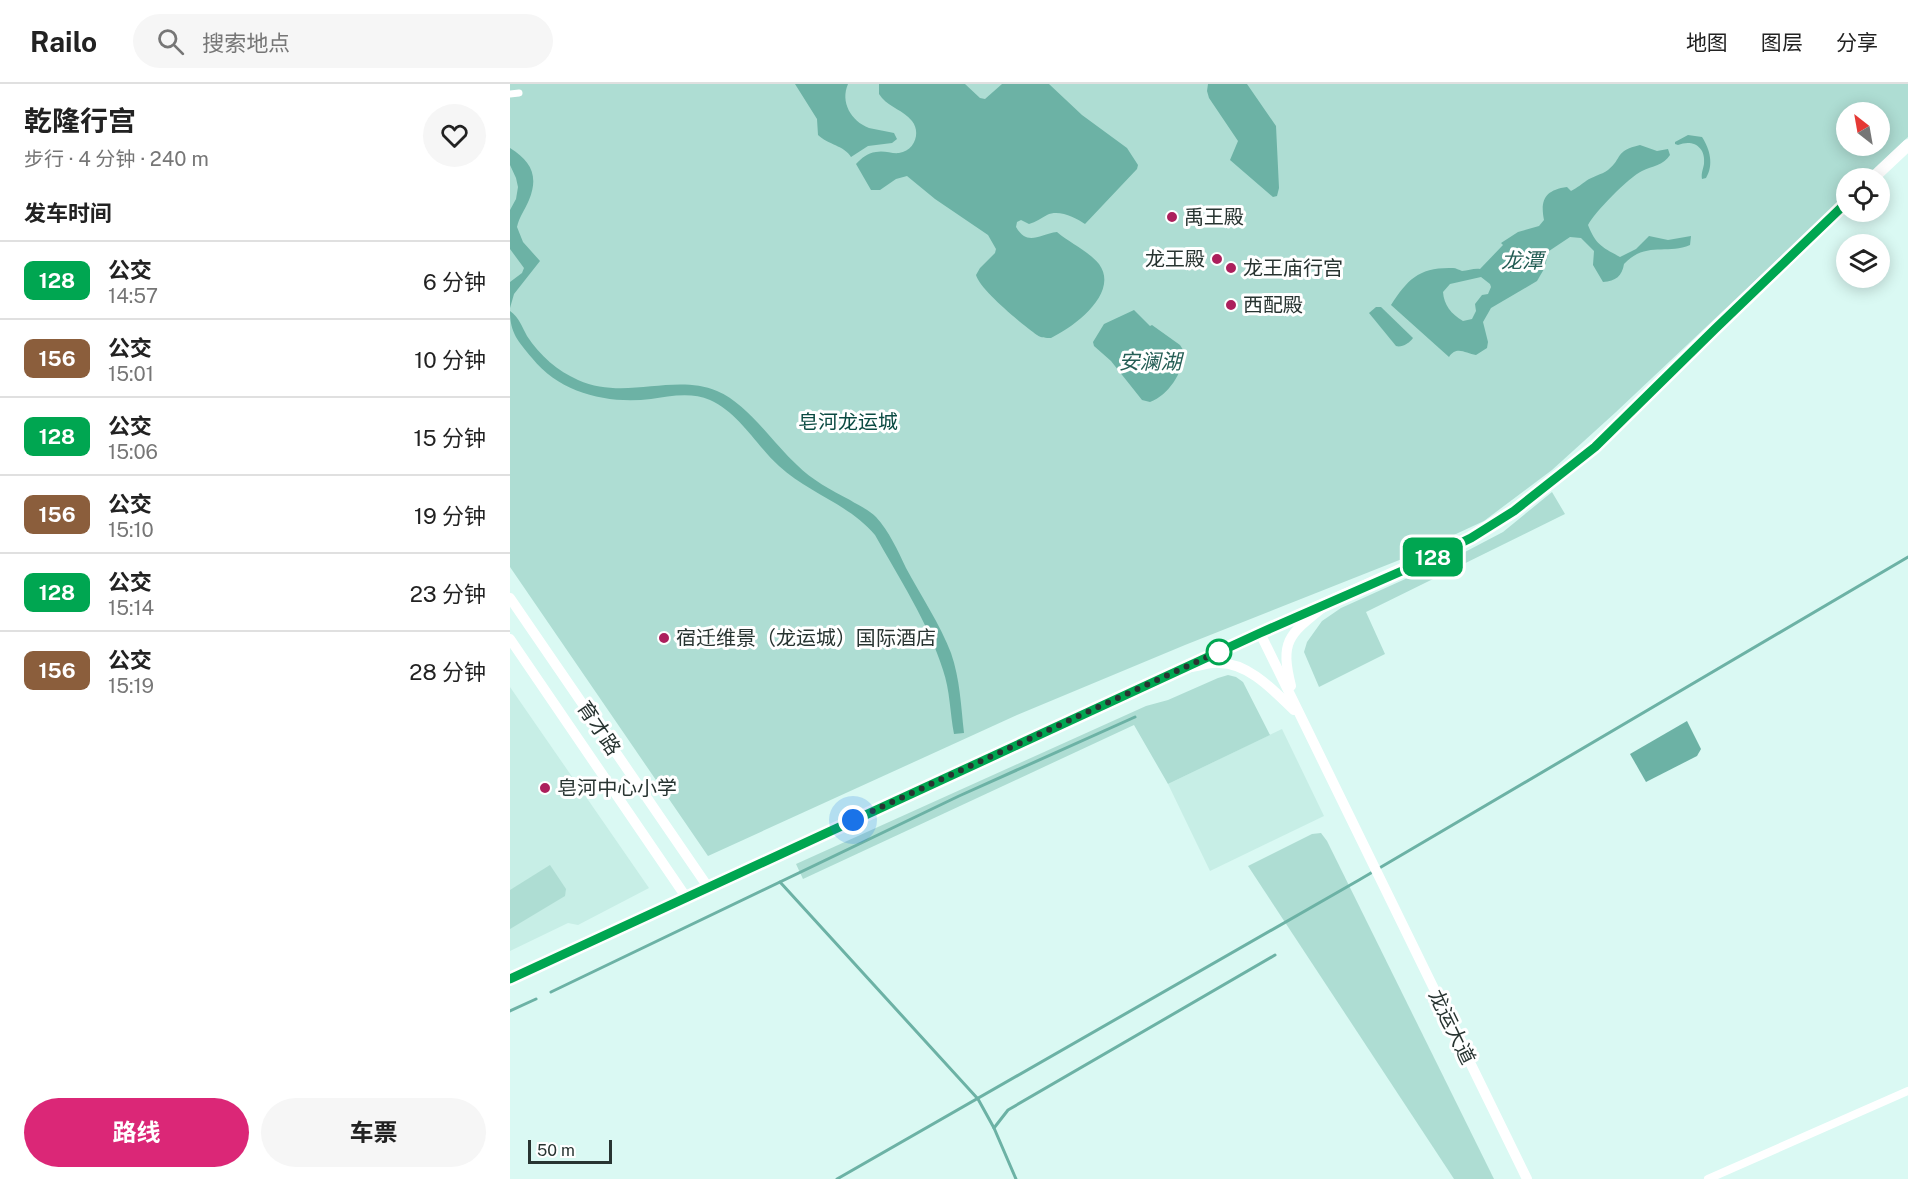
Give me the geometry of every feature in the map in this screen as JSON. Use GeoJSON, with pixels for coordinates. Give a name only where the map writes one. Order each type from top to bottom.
{"type":"FeatureCollection","features":[{"type":"Feature","properties":{"kind":"main road"},"geometry":{"type":"LineString","coordinates":[[1884,168],[1908,145]]}},
{"type":"Feature","properties":{"kind":"main road"},"geometry":{"type":"LineString","coordinates":[[510,979],[1471,538],[1514,511],[1569,470],[1595,447],[1836,213]]}},
{"type":"Feature","properties":{"kind":"street"},"geometry":{"type":"LineString","coordinates":[[510,94],[519,93]]}},
{"type":"Feature","properties":{"kind":"street","name":"育才路"},"geometry":{"type":"LineString","coordinates":[[511,603],[708,887]]}},
{"type":"Feature","properties":{"kind":"street"},"geometry":{"type":"LineString","coordinates":[[1298,710],[1287,670],[1285,657],[1287,646],[1298,628],[1328,604]]}},
{"type":"Feature","properties":{"kind":"street","name":"龙运大道"},"geometry":{"type":"LineString","coordinates":[[1260,633],[1527,1179]]}},
{"type":"Feature","properties":{"kind":"street","name":"育才路"},"geometry":{"type":"LineString","coordinates":[[510,639],[686,897]]}},
{"type":"Feature","properties":{"kind":"street"},"geometry":{"type":"LineString","coordinates":[[1182,669],[1218,662],[1240,668],[1253,674],[1298,710]]}},
{"type":"Feature","properties":{"kind":"street"},"geometry":{"type":"LineString","coordinates":[[1708,1179],[1908,1091]]}},
{"type":"Feature","properties":{"kind":"shaded area","name":"皂河中心小学"},"geometry":{"type":"Polygon","coordinates":[[[510,687],[649,888],[578,925],[568,923],[510,951],[510,687]]]}},
{"type":"Feature","properties":{"kind":"shaded area"},"geometry":{"type":"Polygon","coordinates":[[[1282,729],[1324,816],[1210,871],[1168,784],[1282,729]]]}},
{"type":"Feature","properties":{"kind":"green space","name":"皂河龙运城"},"geometry":{"type":"Polygon","coordinates":[[[510,84],[1908,84],[1908,137],[1890,154],[1890,102],[1836,102],[1836,156],[1888,156],[1875,168],[1836,168],[1836,204],[1552,470],[1484,521],[1402,559],[1017,715],[708,856],[510,567],[510,84]]]}},
{"type":"Feature","properties":{"kind":"green space"},"geometry":{"type":"Polygon","coordinates":[[[1552,492],[1565,514],[1366,612],[1385,654],[1319,687],[1304,652],[1307,642],[1322,621],[1341,608],[1463,553],[1503,532],[1552,492]]]}},
{"type":"Feature","properties":{"kind":"green space"},"geometry":{"type":"Polygon","coordinates":[[[1228,675],[1243,682],[1270,735],[1168,784],[1134,725],[803,879],[796,864],[1146,706],[1168,700],[1228,675]]]}},
{"type":"Feature","properties":{"kind":"green space"},"geometry":{"type":"Polygon","coordinates":[[[1321,833],[1494,1179],[1454,1179],[1248,866],[1312,834],[1321,833]]]}},
{"type":"Feature","properties":{"kind":"green space"},"geometry":{"type":"Polygon","coordinates":[[[550,865],[566,889],[565,896],[510,929],[510,890],[550,865]]]}},
{"type":"Feature","properties":{"kind":"water"},"geometry":{"type":"Polygon","coordinates":[[[795,84],[848,84],[845,97],[852,116],[869,128],[894,133],[897,139],[892,143],[868,146],[851,157],[845,150],[818,135],[817,119],[795,84]]]}},
{"type":"Feature","properties":{"kind":"water"},"geometry":{"type":"Polygon","coordinates":[[[879,84],[965,84],[980,98],[985,99],[1002,84],[1049,84],[1082,115],[1127,148],[1138,165],[1137,169],[1085,224],[1057,213],[1052,213],[1029,224],[1021,220],[1017,222],[1016,227],[1020,233],[1030,238],[1057,232],[1099,264],[1104,275],[1104,286],[1092,308],[1061,333],[1051,338],[1039,336],[1003,307],[979,281],[976,275],[996,249],[988,235],[935,199],[907,176],[896,179],[880,190],[871,190],[856,164],[865,156],[873,153],[905,152],[913,145],[916,135],[912,121],[879,94],[879,84]]]}},
{"type":"Feature","properties":{"kind":"water"},"geometry":{"type":"Polygon","coordinates":[[[1208,84],[1247,84],[1276,126],[1279,188],[1277,196],[1273,197],[1230,160],[1238,141],[1209,98],[1208,84]]]}},
{"type":"Feature","properties":{"kind":"water"},"geometry":{"type":"Polygon","coordinates":[[[1688,135],[1702,137],[1707,147],[1710,168],[1706,178],[1702,179],[1704,158],[1700,148],[1688,143],[1675,144],[1688,135]]]}},
{"type":"Feature","properties":{"kind":"water","name":"龙潭"},"geometry":{"type":"Polygon","coordinates":[[[1640,145],[1657,151],[1668,149],[1670,155],[1661,163],[1636,175],[1604,204],[1588,225],[1594,237],[1604,248],[1620,257],[1636,249],[1649,236],[1668,240],[1691,236],[1690,245],[1640,253],[1624,264],[1618,277],[1603,282],[1593,265],[1594,251],[1581,238],[1570,237],[1549,251],[1544,269],[1537,281],[1491,308],[1483,322],[1488,342],[1487,348],[1476,355],[1455,351],[1449,357],[1391,305],[1403,288],[1423,272],[1441,268],[1454,268],[1462,271],[1480,269],[1503,245],[1501,243],[1518,232],[1539,226],[1544,220],[1543,207],[1549,193],[1567,187],[1573,190],[1608,170],[1622,152],[1640,145]],[[1481,277],[1450,284],[1443,292],[1445,301],[1449,309],[1463,321],[1472,319],[1476,311],[1475,304],[1482,295],[1488,294],[1490,284],[1481,277]]]}},
{"type":"Feature","properties":{"kind":"water"},"geometry":{"type":"Polygon","coordinates":[[[510,148],[528,164],[533,176],[532,191],[517,227],[523,242],[540,261],[514,294],[510,308],[510,282],[522,273],[524,268],[510,249],[510,210],[516,199],[518,187],[510,165],[510,148]]]}},
{"type":"Feature","properties":{"kind":"water"},"geometry":{"type":"Polygon","coordinates":[[[1376,307],[1381,307],[1413,338],[1412,340],[1403,346],[1396,346],[1369,313],[1376,307]]]}},
{"type":"Feature","properties":{"kind":"water","name":"安澜湖"},"geometry":{"type":"Polygon","coordinates":[[[1134,310],[1150,326],[1152,325],[1180,345],[1185,353],[1181,368],[1169,389],[1150,402],[1142,400],[1111,361],[1094,346],[1093,342],[1104,324],[1134,310]]]}},
{"type":"Feature","properties":{"kind":"water"},"geometry":{"type":"Polygon","coordinates":[[[510,311],[544,356],[563,372],[578,380],[596,386],[613,388],[700,386],[728,397],[749,414],[809,475],[876,517],[893,541],[947,643],[958,683],[964,733],[954,734],[945,678],[929,635],[875,535],[865,524],[790,475],[771,458],[730,413],[710,400],[688,395],[635,400],[602,398],[571,388],[557,380],[532,358],[519,341],[511,325],[510,311]]]}},
{"type":"Feature","properties":{"kind":"water"},"geometry":{"type":"Polygon","coordinates":[[[1687,721],[1701,749],[1697,756],[1646,782],[1630,754],[1687,721]]]}},
{"type":"Feature","properties":{"kind":"waterway"},"geometry":{"type":"LineString","coordinates":[[837,1179],[1359,880],[1908,557]]}},
{"type":"Feature","properties":{"kind":"waterway"},"geometry":{"type":"LineString","coordinates":[[551,992],[959,796],[1135,717]]}},
{"type":"Feature","properties":{"kind":"waterway"},"geometry":{"type":"LineString","coordinates":[[780,882],[978,1099],[994,1128],[1016,1179]]}},
{"type":"Feature","properties":{"kind":"waterway"},"geometry":{"type":"LineString","coordinates":[[994,1128],[1008,1110],[1275,955]]}},
{"type":"Feature","properties":{"kind":"waterway"},"geometry":{"type":"LineString","coordinates":[[510,1011],[536,999]]}},
{"type":"Feature","properties":{"kind":"bus line","name":"128"},"geometry":{"type":"LineString","coordinates":[[510,979],[1471,538],[1514,511],[1569,470],[1595,447],[1836,213]]}},
{"type":"Feature","properties":{"kind":"place","name":"禹王殿"},"geometry":{"type":"Point","coordinates":[1172,217]}},
{"type":"Feature","properties":{"kind":"place","name":"龙王殿"},"geometry":{"type":"Point","coordinates":[1217,259]}},
{"type":"Feature","properties":{"kind":"place","name":"龙王庙行宫"},"geometry":{"type":"Point","coordinates":[1231,268]}},
{"type":"Feature","properties":{"kind":"place","name":"西配殿"},"geometry":{"type":"Point","coordinates":[1231,305]}},
{"type":"Feature","properties":{"kind":"place","name":"宿迁维景（龙运城）国际酒店"},"geometry":{"type":"Point","coordinates":[664,638]}},
{"type":"Feature","properties":{"kind":"place","name":"皂河中心小学"},"geometry":{"type":"Point","coordinates":[545,788]}},
{"type":"Feature","properties":{"kind":"route"},"geometry":{"type":"LineString","coordinates":[[853,820],[1219,652]]}}]}
